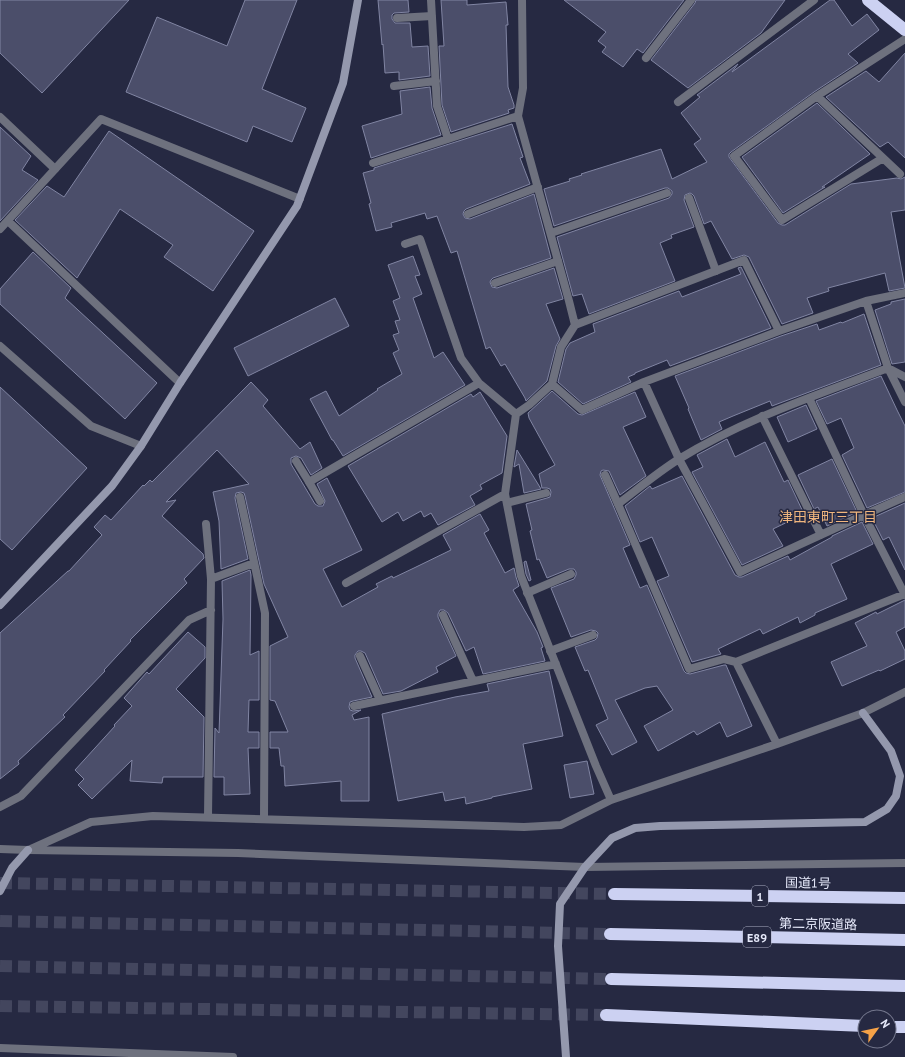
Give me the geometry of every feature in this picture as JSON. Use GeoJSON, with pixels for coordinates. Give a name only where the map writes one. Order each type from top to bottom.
{"type":"FeatureCollection","features":[{"type":"Feature","properties":{"kind":"highway"},"geometry":{"type":"LineString","coordinates":[[868,0],[905,30]]}},
{"type":"Feature","properties":{"kind":"highway","name":"国道1号"},"geometry":{"type":"LineString","coordinates":[[614,894],[905,898]]}},
{"type":"Feature","properties":{"kind":"highway","name":"第二京阪道路"},"geometry":{"type":"LineString","coordinates":[[610,934],[905,940]]}},
{"type":"Feature","properties":{"kind":"highway"},"geometry":{"type":"LineString","coordinates":[[611,979],[905,986]]}},
{"type":"Feature","properties":{"kind":"highway"},"geometry":{"type":"LineString","coordinates":[[606,1015],[857,1026]]}},
{"type":"Feature","properties":{"kind":"street"},"geometry":{"type":"LineString","coordinates":[[0,605],[112,486],[141,446],[180,383],[297,206],[343,83],[358,0]]}},
{"type":"Feature","properties":{"kind":"street"},"geometry":{"type":"LineString","coordinates":[[431,0],[437,106],[448,140]]}},
{"type":"Feature","properties":{"kind":"street"},"geometry":{"type":"LineString","coordinates":[[522,0],[523,88],[518,116],[575,325]]}},
{"type":"Feature","properties":{"kind":"street"},"geometry":{"type":"LineString","coordinates":[[646,58],[691,0]]}},
{"type":"Feature","properties":{"kind":"street"},"geometry":{"type":"LineString","coordinates":[[678,102],[814,0]]}},
{"type":"Feature","properties":{"kind":"street"},"geometry":{"type":"LineString","coordinates":[[397,18],[432,16]]}},
{"type":"Feature","properties":{"kind":"street"},"geometry":{"type":"LineString","coordinates":[[883,158],[782,220],[734,156],[817,96],[905,39]]}},
{"type":"Feature","properties":{"kind":"street"},"geometry":{"type":"LineString","coordinates":[[394,86],[436,81]]}},
{"type":"Feature","properties":{"kind":"street"},"geometry":{"type":"LineString","coordinates":[[817,96],[900,174]]}},
{"type":"Feature","properties":{"kind":"street"},"geometry":{"type":"LineString","coordinates":[[373,163],[448,140],[518,116]]}},
{"type":"Feature","properties":{"kind":"street"},"geometry":{"type":"LineString","coordinates":[[0,117],[55,169]]}},
{"type":"Feature","properties":{"kind":"street"},"geometry":{"type":"LineString","coordinates":[[0,229],[100,119],[300,199]]}},
{"type":"Feature","properties":{"kind":"street"},"geometry":{"type":"LineString","coordinates":[[468,214],[538,187]]}},
{"type":"Feature","properties":{"kind":"street"},"geometry":{"type":"LineString","coordinates":[[550,233],[667,193]]}},
{"type":"Feature","properties":{"kind":"street"},"geometry":{"type":"LineString","coordinates":[[689,198],[716,271]]}},
{"type":"Feature","properties":{"kind":"street"},"geometry":{"type":"LineString","coordinates":[[8,221],[180,383]]}},
{"type":"Feature","properties":{"kind":"street"},"geometry":{"type":"LineString","coordinates":[[405,244],[420,239],[461,358],[479,383],[516,414]]}},
{"type":"Feature","properties":{"kind":"street"},"geometry":{"type":"LineString","coordinates":[[612,800],[596,766],[521,576],[505,494],[516,414],[530,405],[552,384],[561,346],[575,325],[744,260],[779,331]]}},
{"type":"Feature","properties":{"kind":"street"},"geometry":{"type":"LineString","coordinates":[[495,283],[558,261]]}},
{"type":"Feature","properties":{"kind":"street"},"geometry":{"type":"LineString","coordinates":[[552,384],[582,410],[644,382],[779,331],[866,301],[905,293]]}},
{"type":"Feature","properties":{"kind":"street"},"geometry":{"type":"LineString","coordinates":[[866,301],[888,368],[905,402]]}},
{"type":"Feature","properties":{"kind":"street"},"geometry":{"type":"LineString","coordinates":[[0,346],[90,426],[141,446]]}},
{"type":"Feature","properties":{"kind":"street"},"geometry":{"type":"LineString","coordinates":[[888,368],[905,378]]}},
{"type":"Feature","properties":{"kind":"street"},"geometry":{"type":"LineString","coordinates":[[618,504],[679,459],[719,437],[762,416],[888,368]]}},
{"type":"Feature","properties":{"kind":"street"},"geometry":{"type":"LineString","coordinates":[[644,382],[679,459],[740,572],[905,497]]}},
{"type":"Feature","properties":{"kind":"street"},"geometry":{"type":"LineString","coordinates":[[309,482],[479,383]]}},
{"type":"Feature","properties":{"kind":"street"},"geometry":{"type":"LineString","coordinates":[[605,475],[689,670],[724,659],[736,662],[905,594],[864,515],[809,398]]}},
{"type":"Feature","properties":{"kind":"street"},"geometry":{"type":"LineString","coordinates":[[762,416],[821,535]]}},
{"type":"Feature","properties":{"kind":"street"},"geometry":{"type":"LineString","coordinates":[[296,461],[320,502]]}},
{"type":"Feature","properties":{"kind":"street"},"geometry":{"type":"LineString","coordinates":[[507,503],[546,493]]}},
{"type":"Feature","properties":{"kind":"street"},"geometry":{"type":"LineString","coordinates":[[346,583],[505,494]]}},
{"type":"Feature","properties":{"kind":"street"},"geometry":{"type":"LineString","coordinates":[[240,497],[265,613],[264,819]]}},
{"type":"Feature","properties":{"kind":"street"},"geometry":{"type":"LineString","coordinates":[[206,524],[211,579],[208,817]]}},
{"type":"Feature","properties":{"kind":"street"},"geometry":{"type":"LineString","coordinates":[[211,579],[254,563]]}},
{"type":"Feature","properties":{"kind":"street"},"geometry":{"type":"LineString","coordinates":[[527,593],[571,574]]}},
{"type":"Feature","properties":{"kind":"street"},"geometry":{"type":"LineString","coordinates":[[0,807],[21,796],[189,620],[211,610]]}},
{"type":"Feature","properties":{"kind":"street"},"geometry":{"type":"LineString","coordinates":[[443,615],[473,681]]}},
{"type":"Feature","properties":{"kind":"street"},"geometry":{"type":"LineString","coordinates":[[550,651],[593,635]]}},
{"type":"Feature","properties":{"kind":"street"},"geometry":{"type":"LineString","coordinates":[[360,656],[380,700]]}},
{"type":"Feature","properties":{"kind":"street"},"geometry":{"type":"LineString","coordinates":[[736,662],[777,744]]}},
{"type":"Feature","properties":{"kind":"street"},"geometry":{"type":"LineString","coordinates":[[354,706],[556,664]]}},
{"type":"Feature","properties":{"kind":"street"},"geometry":{"type":"LineString","coordinates":[[0,891],[12,868],[28,850],[91,822],[152,816],[524,827],[561,825],[612,800],[863,713],[905,692]]}},
{"type":"Feature","properties":{"kind":"street"},"geometry":{"type":"LineString","coordinates":[[566,1057],[558,946],[560,904],[585,867],[612,838],[635,828],[660,826],[864,822],[887,809],[896,796],[900,776],[891,751],[863,713]]}},
{"type":"Feature","properties":{"kind":"street"},"geometry":{"type":"LineString","coordinates":[[0,849],[238,853],[585,867],[905,863]]}},
{"type":"Feature","properties":{"kind":"street"},"geometry":{"type":"LineString","coordinates":[[0,1048],[233,1057]]}},
{"type":"Feature","properties":{"kind":"building"},"geometry":{"type":"Polygon","coordinates":[[[0,0],[129,0],[42,93],[0,53],[0,0]]]}},
{"type":"Feature","properties":{"kind":"building"},"geometry":{"type":"Polygon","coordinates":[[[245,0],[297,0],[262,89],[306,108],[292,142],[253,126],[247,142],[126,92],[157,17],[227,46],[245,0]]]}},
{"type":"Feature","properties":{"kind":"building"},"geometry":{"type":"Polygon","coordinates":[[[378,0],[408,0],[409,12],[394,13],[392,15],[392,19],[395,23],[410,23],[412,47],[428,46],[430,76],[399,80],[399,72],[385,73],[378,0]]]}},
{"type":"Feature","properties":{"kind":"building"},"geometry":{"type":"Polygon","coordinates":[[[441,0],[467,0],[467,5],[506,2],[508,25],[506,25],[508,87],[514,108],[508,110],[509,113],[451,132],[442,105],[439,46],[444,46],[441,0]]]}},
{"type":"Feature","properties":{"kind":"building"},"geometry":{"type":"Polygon","coordinates":[[[564,0],[684,0],[643,53],[637,49],[623,67],[602,52],[606,47],[598,41],[606,32],[564,0]]]}},
{"type":"Feature","properties":{"kind":"building"},"geometry":{"type":"Polygon","coordinates":[[[696,0],[785,0],[761,33],[688,88],[651,60],[696,0]]]}},
{"type":"Feature","properties":{"kind":"building"},"geometry":{"type":"Polygon","coordinates":[[[830,0],[834,0],[852,26],[867,14],[879,30],[848,54],[858,63],[814,92],[731,152],[729,157],[778,223],[782,225],[785,225],[851,184],[897,178],[901,179],[905,177],[905,210],[891,212],[905,288],[889,291],[885,273],[828,288],[829,291],[807,298],[813,313],[782,324],[749,257],[744,255],[732,259],[711,221],[704,224],[694,196],[690,193],[685,195],[684,200],[694,227],[671,235],[672,238],[660,243],[675,281],[589,314],[582,294],[573,296],[557,237],[669,198],[672,191],[665,188],[554,226],[544,189],[570,181],[569,179],[582,175],[581,174],[661,149],[672,179],[707,162],[694,144],[701,139],[681,113],[700,97],[697,95],[738,64],[732,72],[830,0]]]}},
{"type":"Feature","properties":{"kind":"building"},"geometry":{"type":"Polygon","coordinates":[[[905,53],[905,158],[888,142],[880,147],[826,97],[866,71],[879,82],[905,53]]]}},
{"type":"Feature","properties":{"kind":"building"},"geometry":{"type":"Polygon","coordinates":[[[430,87],[432,108],[441,135],[371,158],[362,126],[402,114],[400,91],[430,87]]]}},
{"type":"Feature","properties":{"kind":"building"},"geometry":{"type":"Polygon","coordinates":[[[817,103],[870,154],[822,187],[825,187],[783,213],[742,157],[817,103]]]}},
{"type":"Feature","properties":{"kind":"building"},"geometry":{"type":"Polygon","coordinates":[[[512,124],[523,157],[520,158],[530,184],[466,209],[463,214],[465,218],[470,219],[534,194],[551,258],[493,278],[490,282],[492,287],[497,288],[554,268],[563,299],[546,304],[560,339],[556,346],[547,381],[526,401],[505,364],[501,366],[490,347],[486,349],[457,251],[451,253],[437,216],[427,219],[425,213],[391,223],[392,227],[376,231],[369,204],[371,203],[363,173],[374,170],[374,168],[512,124]]]}},
{"type":"Feature","properties":{"kind":"building"},"geometry":{"type":"Polygon","coordinates":[[[0,127],[31,156],[22,170],[38,180],[0,221],[0,127]]]}},
{"type":"Feature","properties":{"kind":"building"},"geometry":{"type":"Polygon","coordinates":[[[109,131],[254,231],[213,291],[164,257],[173,245],[120,209],[77,278],[15,220],[47,186],[64,197],[109,131]]]}},
{"type":"Feature","properties":{"kind":"building"},"geometry":{"type":"Polygon","coordinates":[[[33,252],[71,288],[65,298],[157,383],[125,419],[0,304],[0,289],[33,252]]]}},
{"type":"Feature","properties":{"kind":"building"},"geometry":{"type":"Polygon","coordinates":[[[413,256],[420,275],[415,276],[422,294],[413,298],[434,358],[443,352],[465,385],[343,456],[332,440],[310,399],[326,391],[339,416],[378,390],[377,389],[402,374],[393,353],[399,350],[393,335],[399,333],[395,321],[400,320],[393,301],[400,298],[388,265],[413,256]]]}},
{"type":"Feature","properties":{"kind":"building"},"geometry":{"type":"Polygon","coordinates":[[[741,267],[771,328],[670,366],[667,360],[635,373],[628,377],[631,382],[583,404],[558,382],[566,349],[570,343],[595,332],[593,324],[679,291],[682,297],[741,274],[738,268],[741,267]]]}},
{"type":"Feature","properties":{"kind":"building"},"geometry":{"type":"Polygon","coordinates":[[[335,298],[349,326],[248,376],[234,348],[335,298]]]}},
{"type":"Feature","properties":{"kind":"building"},"geometry":{"type":"Polygon","coordinates":[[[905,299],[905,362],[892,364],[875,310],[891,304],[891,302],[905,299]]]}},
{"type":"Feature","properties":{"kind":"building"},"geometry":{"type":"Polygon","coordinates":[[[864,314],[881,365],[772,406],[770,401],[733,416],[719,422],[722,429],[701,440],[675,376],[817,324],[819,330],[864,314]]]}},
{"type":"Feature","properties":{"kind":"building"},"geometry":{"type":"Polygon","coordinates":[[[881,376],[905,426],[905,492],[867,508],[842,455],[854,448],[841,418],[827,424],[816,401],[881,376]]]}},
{"type":"Feature","properties":{"kind":"building"},"geometry":{"type":"Polygon","coordinates":[[[251,382],[268,400],[263,406],[300,449],[310,442],[322,468],[311,475],[301,458],[296,456],[291,458],[291,464],[315,504],[318,506],[323,506],[325,501],[317,484],[327,478],[362,550],[323,569],[342,607],[378,587],[376,584],[392,576],[393,578],[451,550],[443,535],[480,514],[489,530],[484,533],[505,573],[514,568],[519,586],[513,590],[537,632],[543,647],[541,648],[545,661],[483,674],[474,647],[466,651],[448,613],[444,610],[440,610],[438,617],[456,656],[436,667],[438,672],[401,691],[383,694],[365,653],[358,651],[355,655],[372,697],[350,702],[349,707],[350,710],[353,711],[361,710],[352,715],[354,720],[369,717],[369,801],[341,801],[341,781],[285,786],[284,766],[281,766],[279,748],[270,748],[270,732],[288,732],[275,701],[270,700],[270,646],[288,637],[264,584],[245,496],[244,493],[241,492],[236,493],[235,498],[248,559],[221,569],[219,521],[213,492],[249,484],[217,450],[166,502],[176,500],[162,516],[203,554],[204,558],[184,579],[187,583],[130,640],[131,641],[104,670],[105,671],[63,715],[65,717],[18,761],[19,764],[0,779],[0,633],[69,571],[102,535],[94,527],[105,515],[111,520],[143,485],[144,486],[150,480],[152,482],[251,382]]]}},
{"type":"Feature","properties":{"kind":"building"},"geometry":{"type":"Polygon","coordinates":[[[0,387],[87,468],[12,550],[0,539],[0,387]]]}},
{"type":"Feature","properties":{"kind":"building"},"geometry":{"type":"Polygon","coordinates":[[[552,391],[578,414],[582,415],[635,392],[646,417],[623,427],[646,476],[620,495],[609,471],[603,470],[601,471],[600,475],[630,545],[623,548],[640,588],[647,585],[684,671],[690,674],[726,665],[752,726],[727,737],[720,722],[697,735],[694,731],[658,751],[644,726],[673,710],[657,686],[645,688],[615,700],[637,742],[612,755],[596,725],[608,719],[588,670],[585,671],[575,647],[595,640],[598,633],[591,630],[571,637],[551,588],[574,579],[576,572],[574,569],[569,569],[547,578],[539,559],[537,560],[530,531],[532,530],[526,504],[550,497],[550,489],[542,488],[539,474],[555,465],[529,418],[528,413],[552,391]]]}},
{"type":"Feature","properties":{"kind":"building"},"geometry":{"type":"Polygon","coordinates":[[[480,392],[507,436],[502,473],[480,485],[482,489],[470,496],[475,505],[438,525],[431,513],[424,517],[421,511],[403,521],[398,512],[382,522],[348,466],[471,394],[473,397],[480,392]]]}},
{"type":"Feature","properties":{"kind":"building"},"geometry":{"type":"Polygon","coordinates":[[[806,405],[817,429],[788,442],[777,417],[806,405]]]}},
{"type":"Feature","properties":{"kind":"building"},"geometry":{"type":"Polygon","coordinates":[[[727,439],[735,457],[765,442],[784,482],[788,480],[804,514],[773,529],[783,546],[742,565],[692,472],[703,467],[697,455],[727,439]]]}},
{"type":"Feature","properties":{"kind":"building"},"geometry":{"type":"Polygon","coordinates":[[[517,450],[541,489],[524,493],[519,464],[514,467],[517,450]]]}},
{"type":"Feature","properties":{"kind":"building"},"geometry":{"type":"Polygon","coordinates":[[[832,459],[857,512],[827,526],[818,507],[814,509],[798,475],[832,459]]]}},
{"type":"Feature","properties":{"kind":"building"},"geometry":{"type":"Polygon","coordinates":[[[682,476],[735,575],[739,577],[788,556],[790,560],[832,536],[862,522],[873,544],[831,564],[847,599],[815,613],[815,615],[800,623],[798,617],[763,634],[760,629],[718,649],[721,654],[692,662],[657,581],[669,576],[652,537],[640,542],[625,506],[650,486],[652,489],[682,476]]]}},
{"type":"Feature","properties":{"kind":"building"},"geometry":{"type":"Polygon","coordinates":[[[905,503],[905,570],[889,537],[883,540],[872,518],[905,503]]]}},
{"type":"Feature","properties":{"kind":"building"},"geometry":{"type":"Polygon","coordinates":[[[526,561],[531,580],[529,581],[524,562],[526,561]]]}},
{"type":"Feature","properties":{"kind":"building"},"geometry":{"type":"Polygon","coordinates":[[[250,570],[250,655],[259,651],[259,700],[249,700],[248,732],[259,732],[259,748],[248,748],[250,794],[224,795],[224,777],[214,777],[215,728],[219,733],[223,619],[222,581],[250,570]]]}},
{"type":"Feature","properties":{"kind":"building"},"geometry":{"type":"Polygon","coordinates":[[[905,600],[905,627],[896,632],[905,651],[905,659],[842,686],[831,662],[867,646],[855,623],[876,612],[877,614],[905,600]]]}},
{"type":"Feature","properties":{"kind":"building"},"geometry":{"type":"Polygon","coordinates":[[[188,632],[205,647],[205,658],[176,689],[204,717],[203,777],[163,777],[162,783],[130,781],[132,760],[92,799],[78,785],[84,779],[75,770],[132,706],[124,698],[147,672],[149,674],[188,632]]]}},
{"type":"Feature","properties":{"kind":"building"},"geometry":{"type":"Polygon","coordinates":[[[549,671],[563,736],[523,744],[532,789],[466,804],[465,797],[445,801],[443,792],[398,801],[382,714],[455,697],[489,691],[487,684],[549,671]]]}},
{"type":"Feature","properties":{"kind":"building"},"geometry":{"type":"Polygon","coordinates":[[[587,761],[594,794],[570,798],[564,765],[587,761]]]}},
{"type":"Feature","properties":{"kind":"tunnel"},"geometry":{"type":"LineString","coordinates":[[0,883],[614,894]]}},
{"type":"Feature","properties":{"kind":"tunnel"},"geometry":{"type":"LineString","coordinates":[[0,921],[610,934]]}},
{"type":"Feature","properties":{"kind":"tunnel"},"geometry":{"type":"LineString","coordinates":[[0,966],[611,979]]}},
{"type":"Feature","properties":{"kind":"tunnel"},"geometry":{"type":"LineString","coordinates":[[0,1006],[606,1015]]}},
{"type":"Feature","properties":{"kind":"district","name":"津田東町三丁目"},"geometry":{"type":"Point","coordinates":[828,517]}}]}
